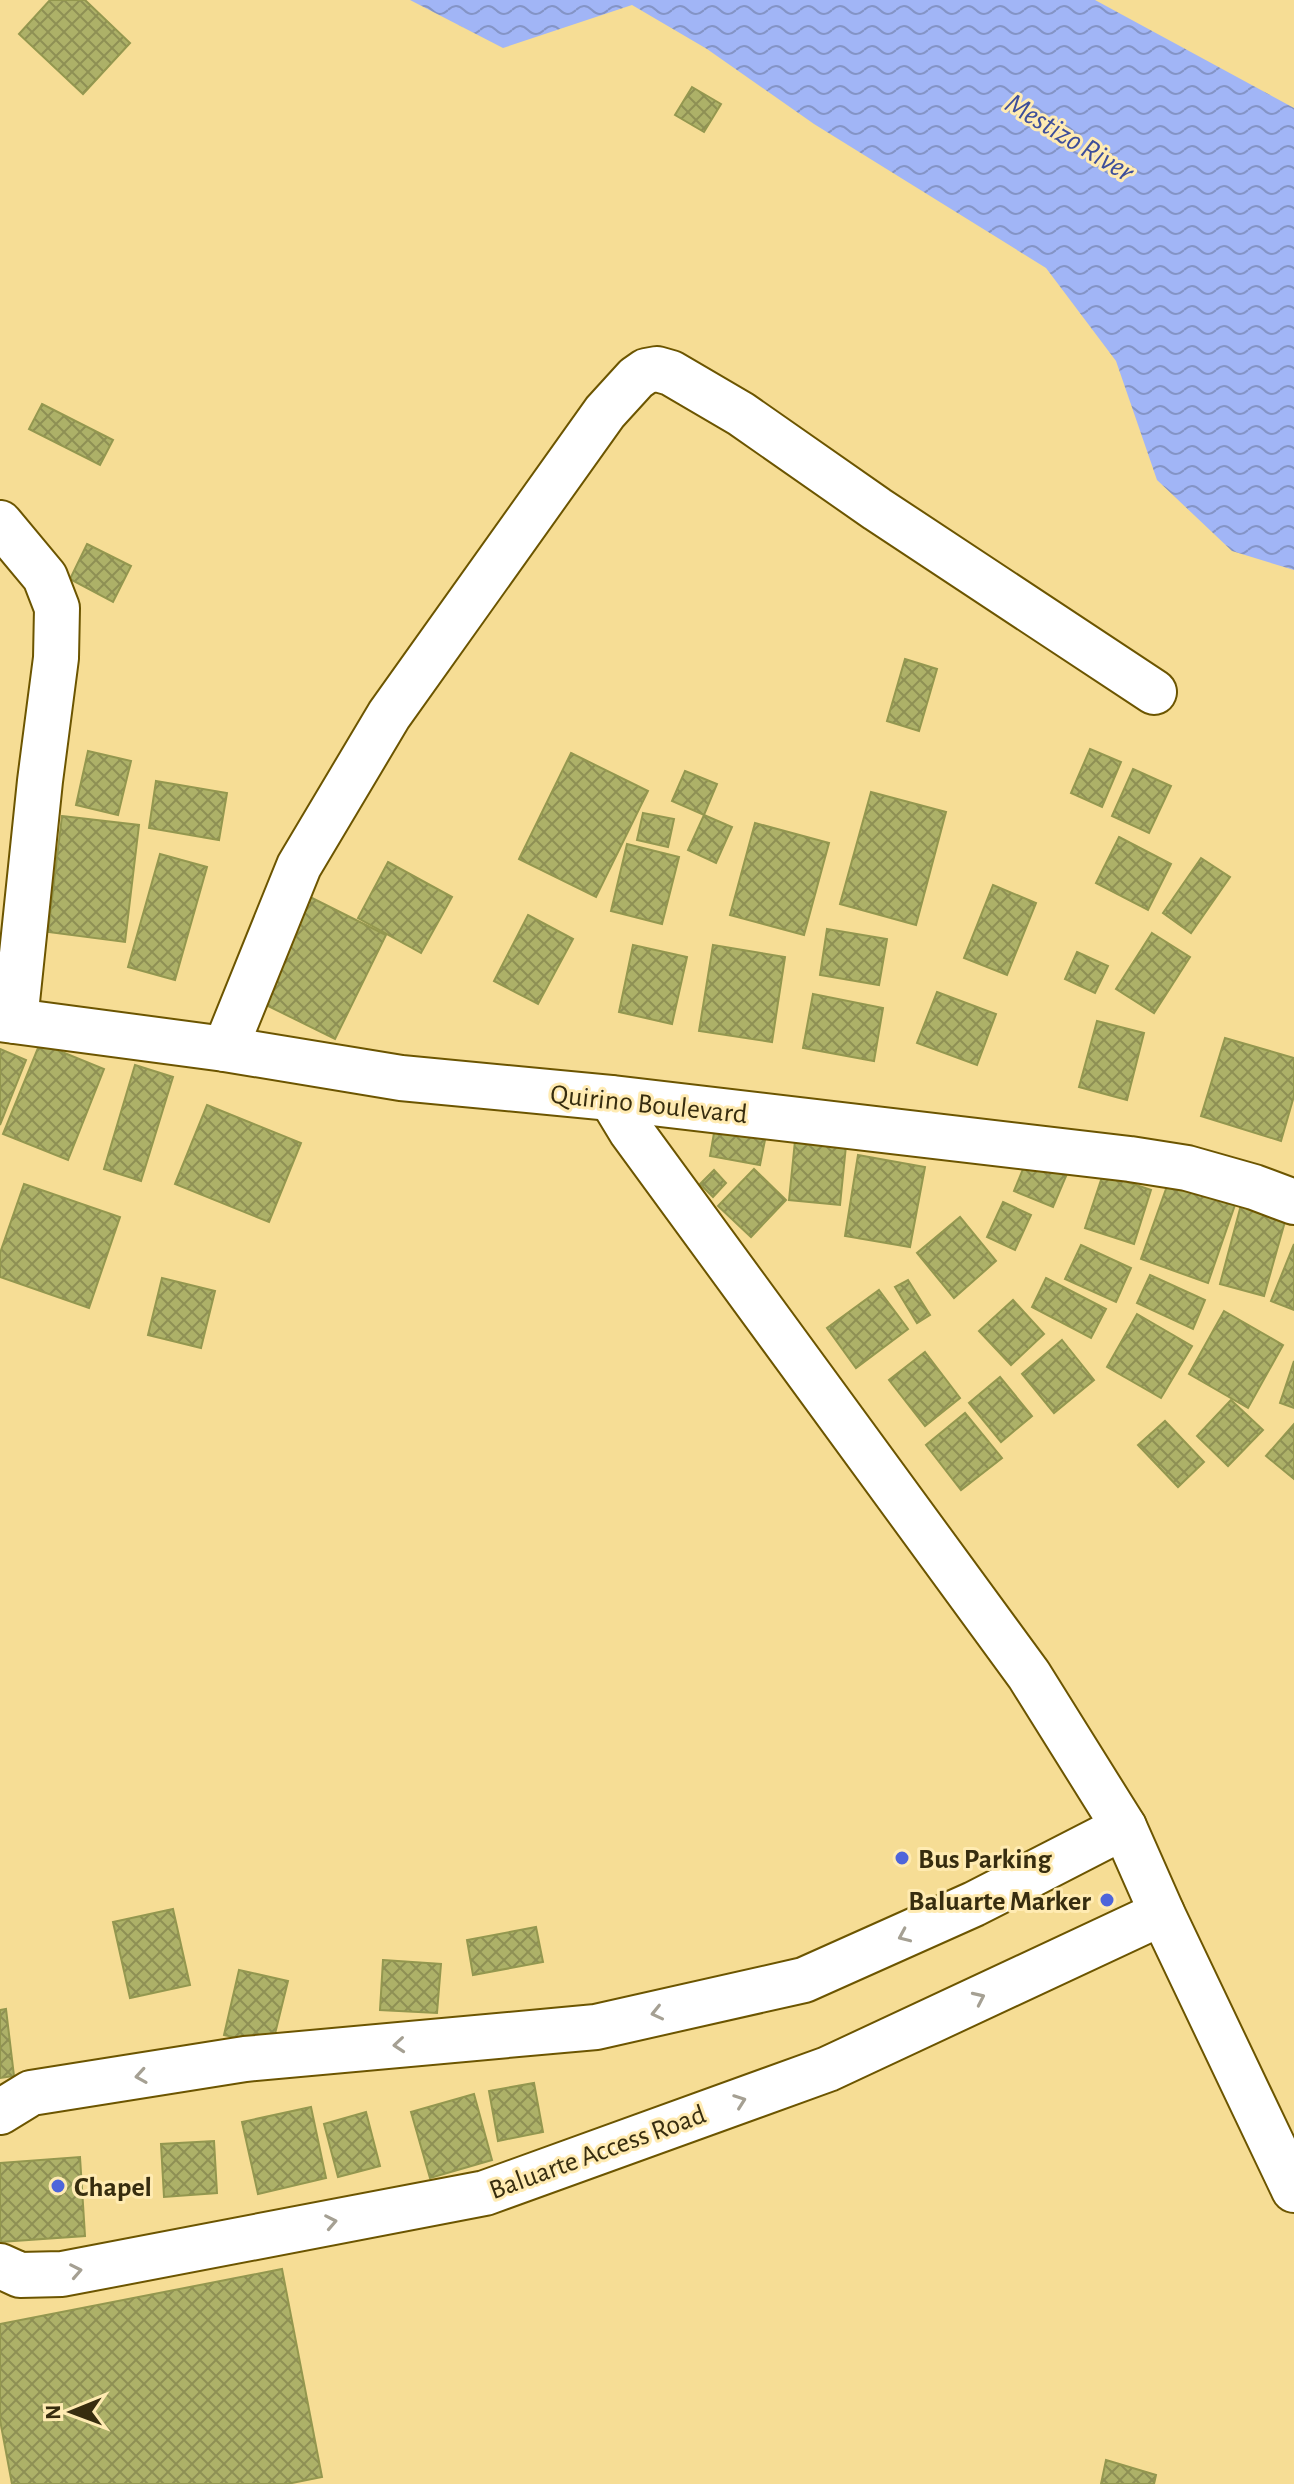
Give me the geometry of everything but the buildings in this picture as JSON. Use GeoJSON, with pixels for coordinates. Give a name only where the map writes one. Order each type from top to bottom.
{"type":"FeatureCollection","features":[{"type":"Feature","properties":{"kind":"street"},"geometry":{"type":"LineString","coordinates":[[225,1049],[299,866],[389,715],[605,412],[646,371],[657,369],[671,373],[741,414],[877,509],[1154,692]]}},
{"type":"Feature","properties":{"kind":"street"},"geometry":{"type":"LineString","coordinates":[[0,523],[45,577],[57,608],[56,658],[7,1020]]}},
{"type":"Feature","properties":{"kind":"street","name":"Quirino Boulevard"},"geometry":{"type":"LineString","coordinates":[[7,1020],[225,1049],[401,1078],[611,1098],[1187,1168],[1294,1202]]}},
{"type":"Feature","properties":{"kind":"street"},"geometry":{"type":"LineString","coordinates":[[611,1098],[631,1131],[1029,1675],[1124,1827],[1294,2190]]}},
{"type":"Feature","properties":{"kind":"street"},"geometry":{"type":"LineString","coordinates":[[0,2112],[31,2093],[245,2059],[596,2027],[804,1980],[974,1904],[1124,1827]]}},
{"type":"Feature","properties":{"kind":"street","name":"Baluarte Access Road"},"geometry":{"type":"LineString","coordinates":[[0,2266],[20,2275],[62,2274],[485,2193],[828,2069],[1162,1913]]}},
{"type":"Feature","properties":{"kind":"water","name":"Mestizo River"},"geometry":{"type":"Polygon","coordinates":[[[410,0],[1095,0],[1294,108],[1294,570],[1232,551],[1157,480],[1116,361],[1046,268],[814,124],[707,49],[632,5],[503,48],[410,0]]]}},
{"type":"Feature","properties":{"kind":"place","name":"Bus Parking"},"geometry":{"type":"Point","coordinates":[902,1858]}},
{"type":"Feature","properties":{"kind":"place","name":"Baluarte Marker"},"geometry":{"type":"Point","coordinates":[1107,1900]}},
{"type":"Feature","properties":{"kind":"place","name":"Chapel"},"geometry":{"type":"Point","coordinates":[58,2186]}}]}
